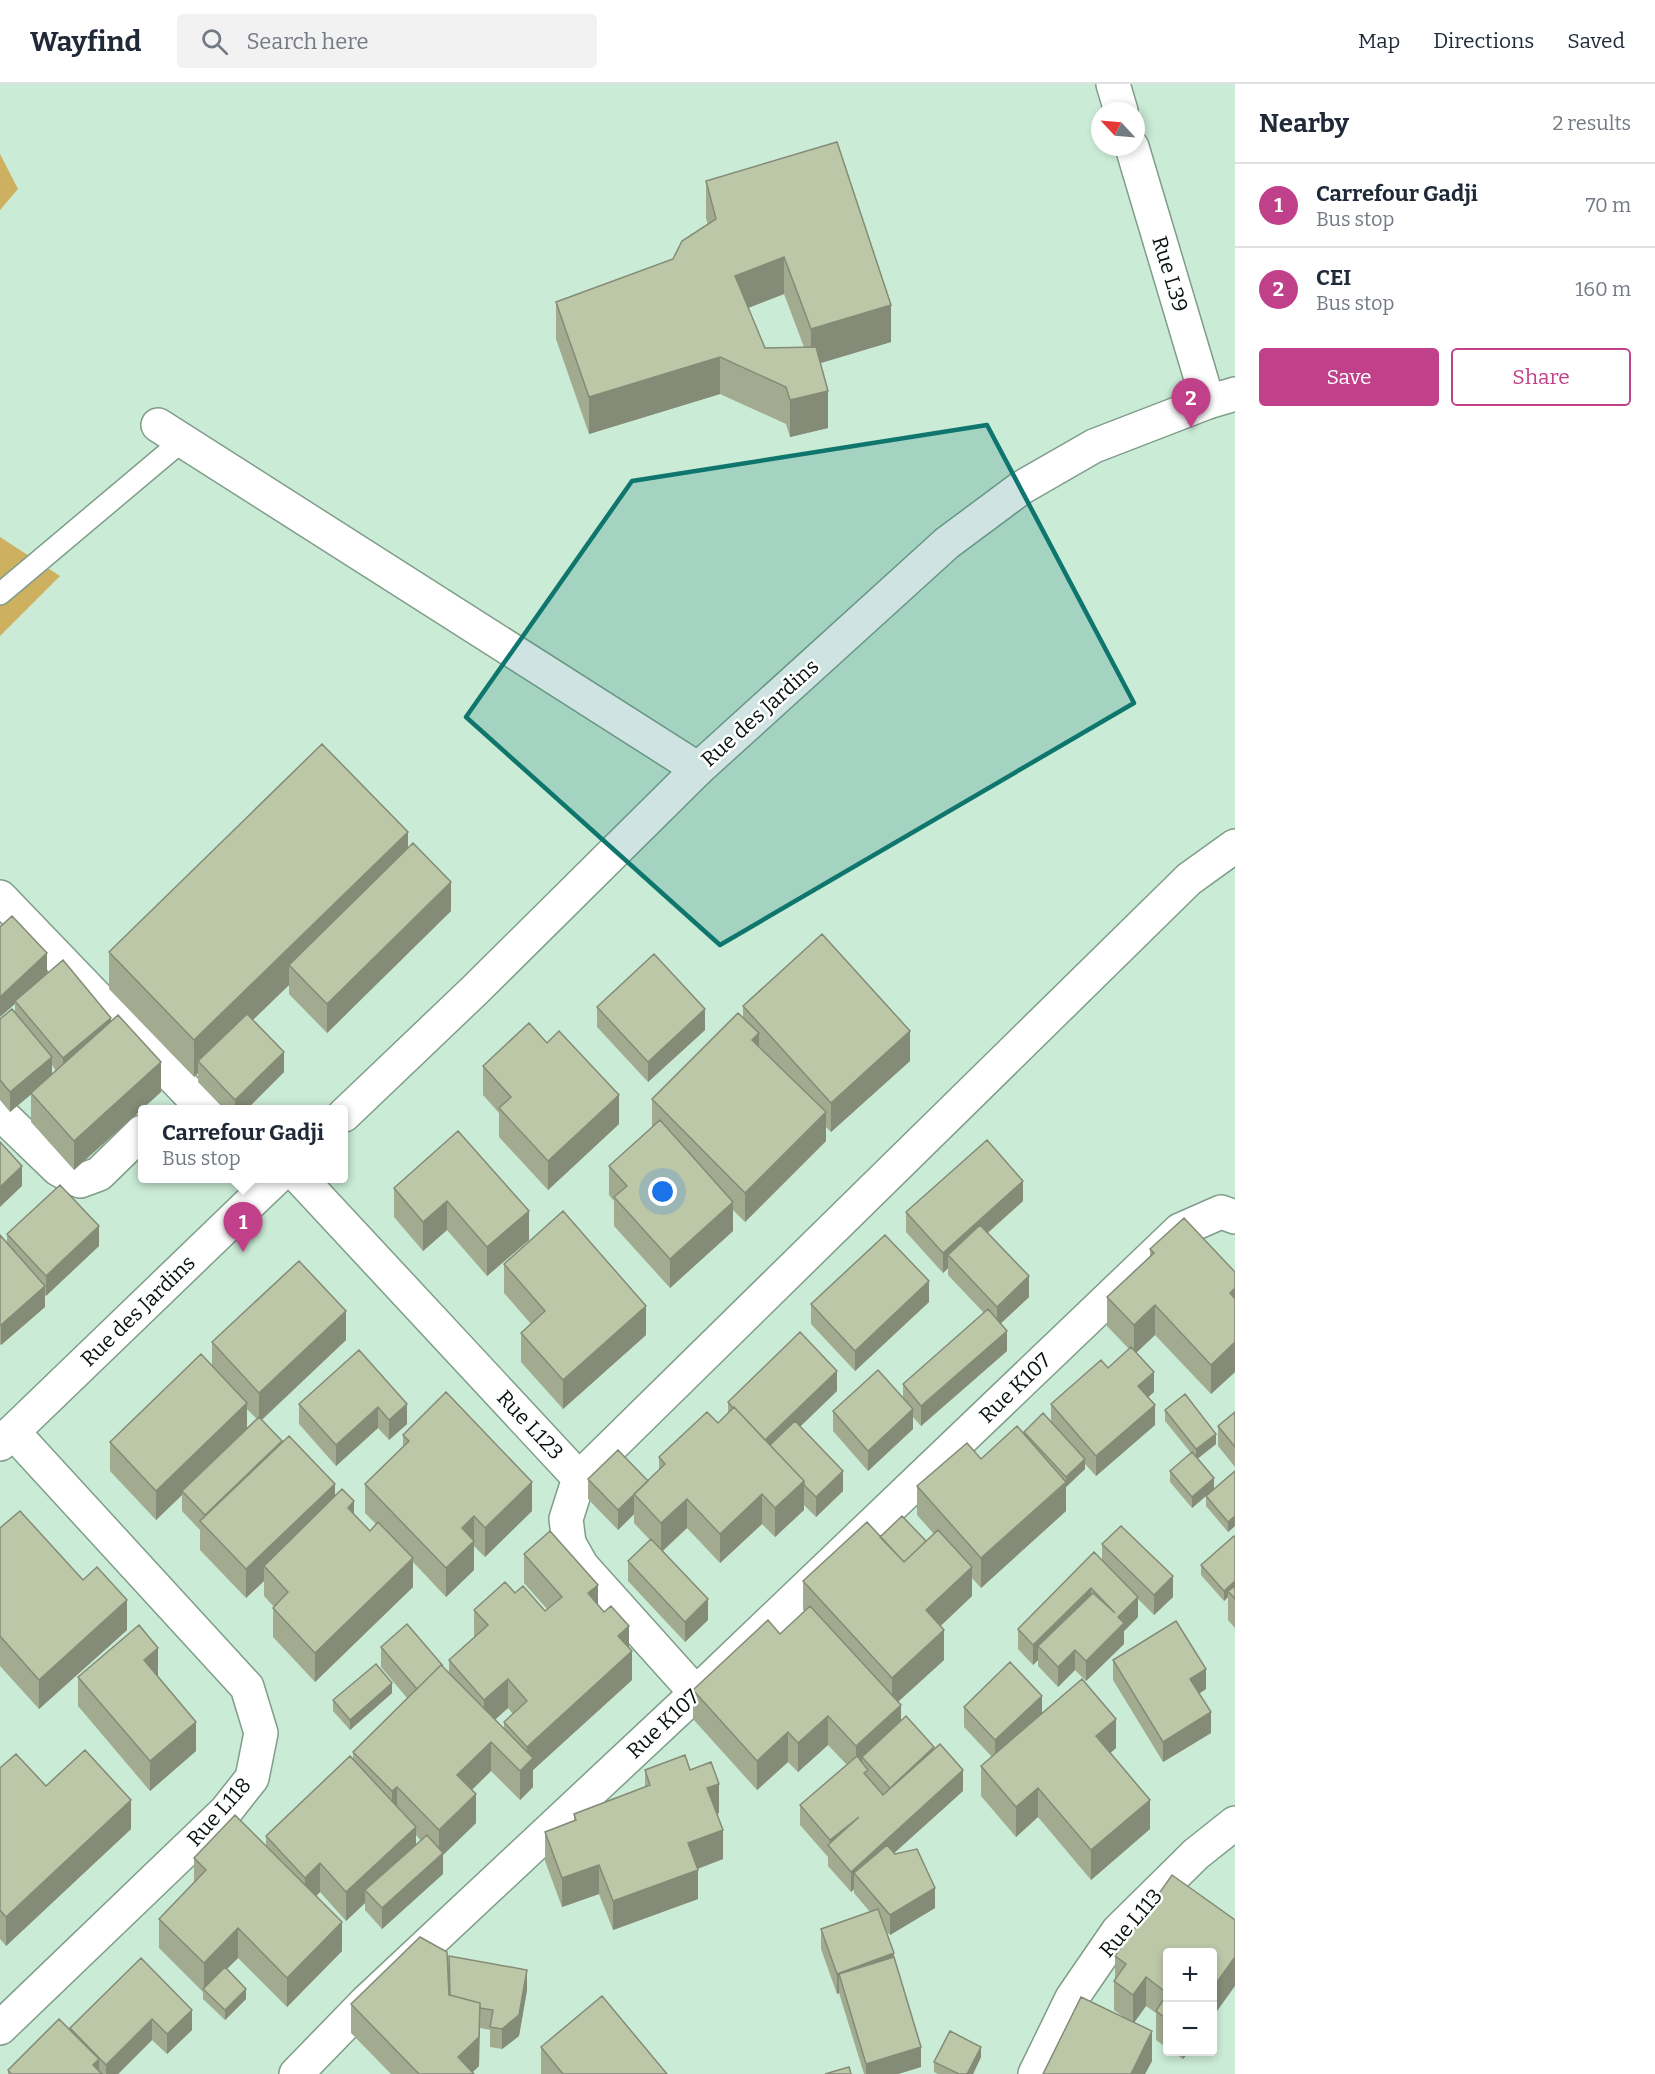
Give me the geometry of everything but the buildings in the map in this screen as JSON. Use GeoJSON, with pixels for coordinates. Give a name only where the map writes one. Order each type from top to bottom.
{"type":"FeatureCollection","features":[{"type":"Feature","properties":{"kind":"street"},"geometry":{"type":"LineString","coordinates":[[1113,84],[1118,102]]}},
{"type":"Feature","properties":{"kind":"street","name":"Rue L39"},"geometry":{"type":"LineString","coordinates":[[1135,156],[1222,398]]}},
{"type":"Feature","properties":{"kind":"street","name":"Rue des Jardins"},"geometry":{"type":"LineString","coordinates":[[348,1111],[475,990],[698,769],[947,543],[1021,488],[1094,446],[1222,398]]}},
{"type":"Feature","properties":{"kind":"street"},"geometry":{"type":"LineString","coordinates":[[170,432],[698,769]]}},
{"type":"Feature","properties":{"kind":"street"},"geometry":{"type":"LineString","coordinates":[[579,1478],[1189,879],[1235,846]]}},
{"type":"Feature","properties":{"kind":"street"},"geometry":{"type":"LineString","coordinates":[[0,897],[185,1103]]}},
{"type":"Feature","properties":{"kind":"street"},"geometry":{"type":"LineString","coordinates":[[0,1113],[58,1169],[80,1181],[99,1174],[138,1136]]}},
{"type":"Feature","properties":{"kind":"street","name":"Rue des Jardins"},"geometry":{"type":"LineString","coordinates":[[7,1438],[276,1183]]}},
{"type":"Feature","properties":{"kind":"street","name":"Rue L123"},"geometry":{"type":"LineString","coordinates":[[284,1183],[579,1478],[566,1519],[569,1543],[582,1566],[696,1693]]}},
{"type":"Feature","properties":{"kind":"street","name":"Rue K107"},"geometry":{"type":"LineString","coordinates":[[296,2074],[366,2002],[696,1693],[1180,1230],[1228,1214]]}},
{"type":"Feature","properties":{"kind":"street","name":"Rue L118"},"geometry":{"type":"LineString","coordinates":[[0,2028],[226,1811],[252,1778],[261,1733],[247,1687],[7,1438]]}},
{"type":"Feature","properties":{"kind":"street","name":"Rue L113"},"geometry":{"type":"LineString","coordinates":[[1035,2074],[1072,1998],[1118,1931],[1196,1854],[1235,1823]]}},
{"type":"Feature","properties":{"kind":"lane"},"geometry":{"type":"LineString","coordinates":[[0,594],[170,432]]}},
{"type":"Feature","properties":{"kind":"highlighted area"},"geometry":{"type":"Polygon","coordinates":[[[987,425],[1134,703],[720,945],[466,717],[632,481],[987,425]]]}},
{"type":"Feature","properties":{"kind":"shaded area"},"geometry":{"type":"Polygon","coordinates":[[[0,154],[18,189],[0,210],[0,154]]]}},
{"type":"Feature","properties":{"kind":"shaded area"},"geometry":{"type":"Polygon","coordinates":[[[0,537],[60,576],[0,636],[0,537]]]}},
{"type":"Feature","properties":{"kind":"place","name":"CEI"},"geometry":{"type":"Point","coordinates":[1191,428]}},
{"type":"Feature","properties":{"kind":"place","name":"Carrefour Gadji"},"geometry":{"type":"Point","coordinates":[243,1252]}}]}
